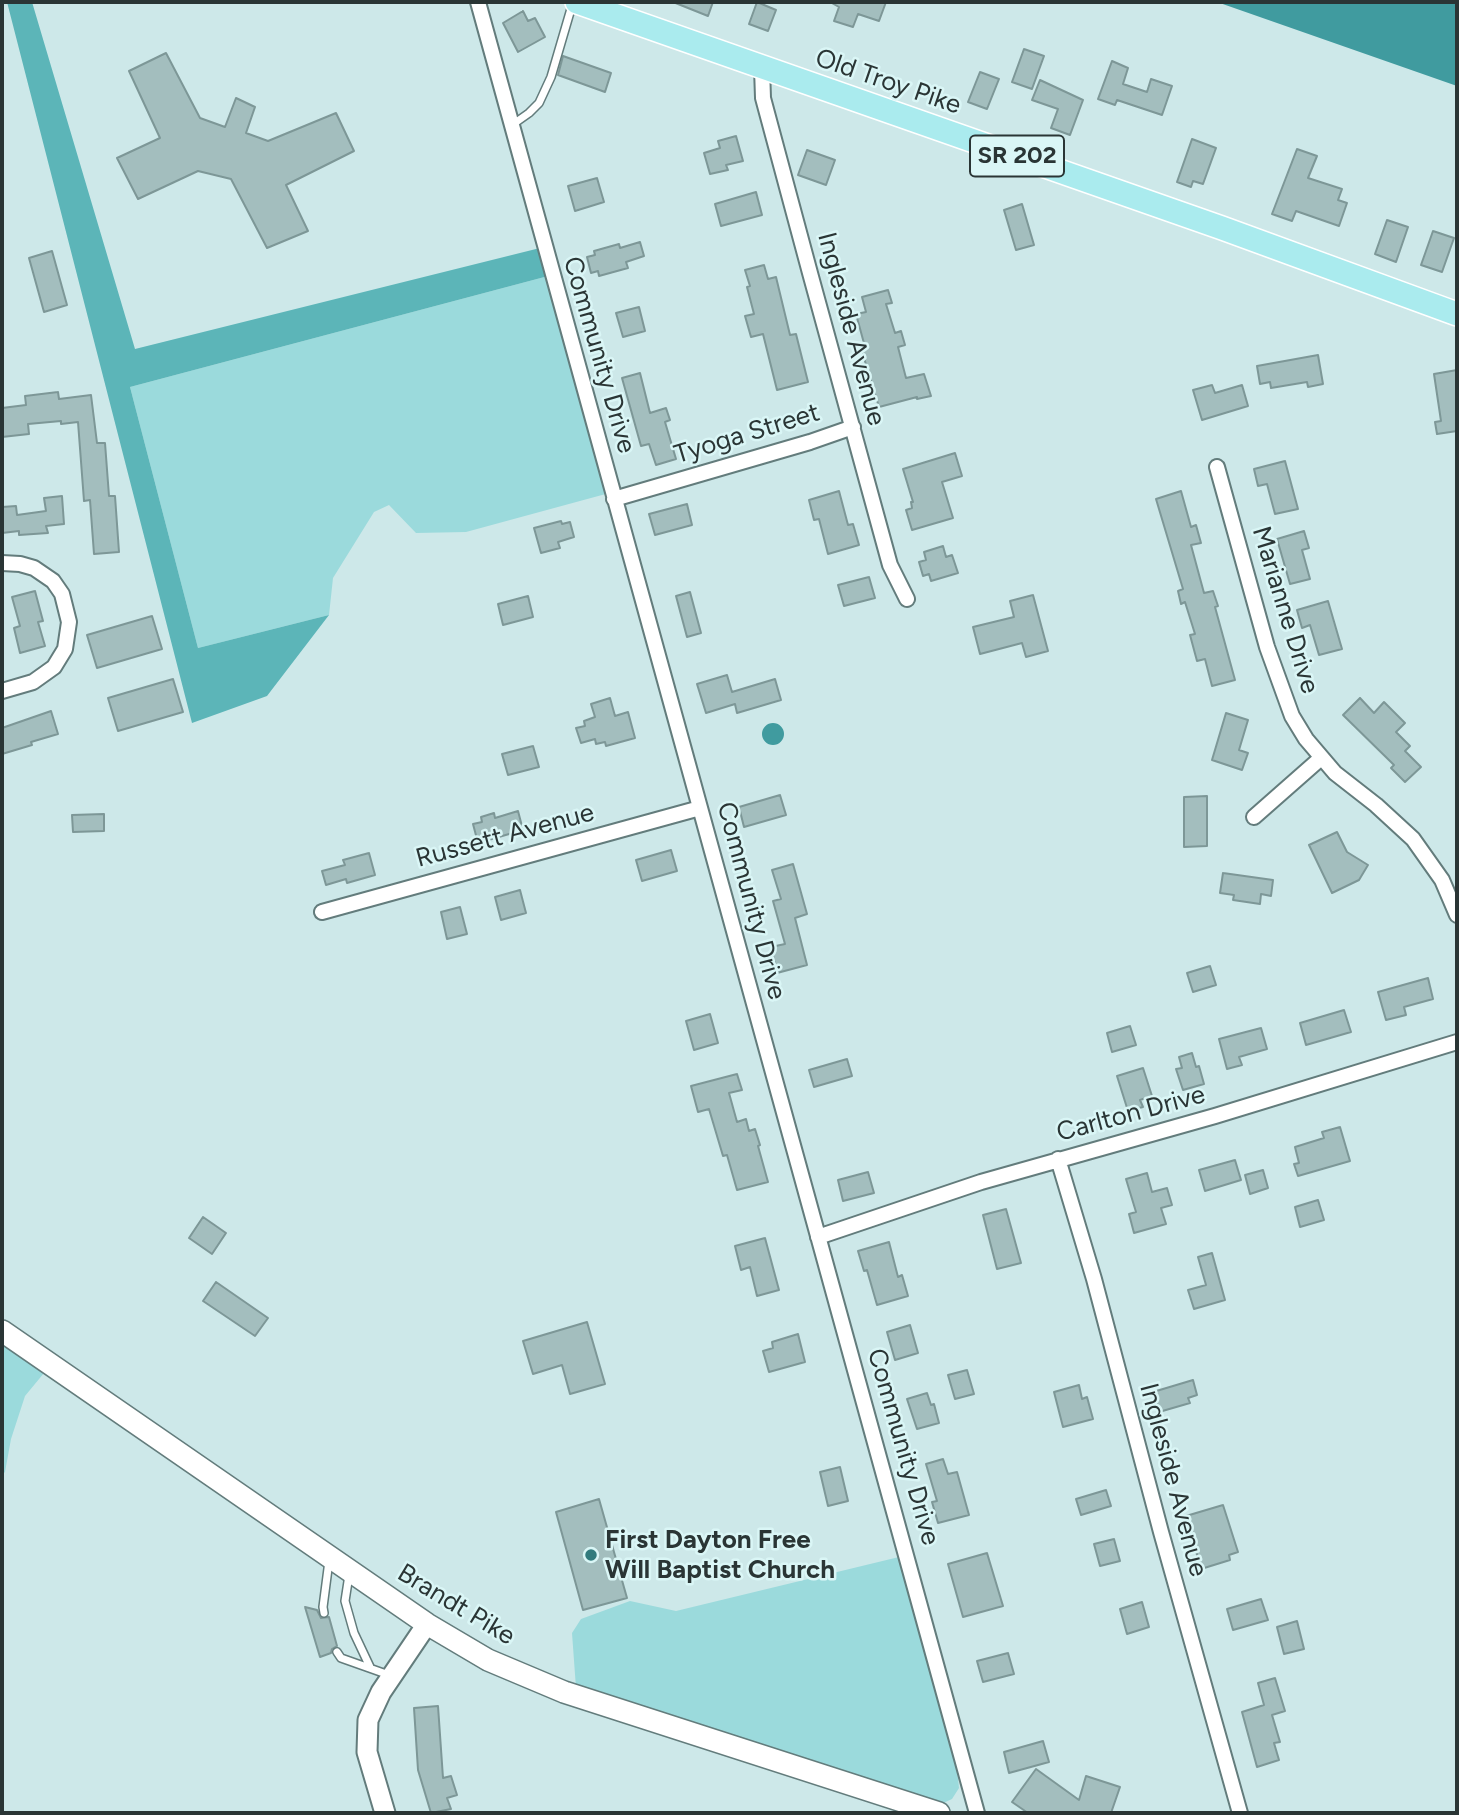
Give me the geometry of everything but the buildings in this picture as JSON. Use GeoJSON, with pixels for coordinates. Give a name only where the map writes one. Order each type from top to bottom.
{"type":"FeatureCollection","features":[{"type":"Feature","properties":{"kind":"main road","name":"Old Troy Pike"},"geometry":{"type":"LineString","coordinates":[[575,2],[1210,224],[1457,314]]}},
{"type":"Feature","properties":{"kind":"main road","name":"Brandt Pike"},"geometry":{"type":"LineString","coordinates":[[2,1331],[427,1624],[488,1660],[564,1692],[939,1813]]}},
{"type":"Feature","properties":{"kind":"street","name":"Community Drive"},"geometry":{"type":"LineString","coordinates":[[478,2],[977,1813]]}},
{"type":"Feature","properties":{"kind":"street","name":"Ingleside Avenue"},"geometry":{"type":"LineString","coordinates":[[762,68],[763,97],[890,565],[907,599]]}},
{"type":"Feature","properties":{"kind":"street","name":"Tyoga Street"},"geometry":{"type":"LineString","coordinates":[[614,499],[853,427]]}},
{"type":"Feature","properties":{"kind":"street","name":"Marianne Drive"},"geometry":{"type":"LineString","coordinates":[[1217,467],[1279,685],[1292,716],[1321,758],[1335,773],[1413,839],[1442,880],[1457,915]]}},
{"type":"Feature","properties":{"kind":"street"},"geometry":{"type":"LineString","coordinates":[[2,563],[34,568],[53,581],[62,594],[69,622],[65,649],[54,667],[33,682],[2,691]]}},
{"type":"Feature","properties":{"kind":"street"},"geometry":{"type":"LineString","coordinates":[[1254,817],[1321,758]]}},
{"type":"Feature","properties":{"kind":"street","name":"Russett Avenue"},"geometry":{"type":"LineString","coordinates":[[322,912],[700,808]]}},
{"type":"Feature","properties":{"kind":"street","name":"Carlton Drive"},"geometry":{"type":"LineString","coordinates":[[818,1237],[981,1182],[1215,1116],[1457,1042]]}},
{"type":"Feature","properties":{"kind":"street","name":"Ingleside Avenue"},"geometry":{"type":"LineString","coordinates":[[1058,1159],[1094,1279],[1240,1813]]}},
{"type":"Feature","properties":{"kind":"street"},"geometry":{"type":"LineString","coordinates":[[385,1813],[366,1736],[374,1705],[427,1624]]}},
{"type":"Feature","properties":{"kind":"lane"},"geometry":{"type":"LineString","coordinates":[[511,125],[539,103],[551,77],[575,2]]}},
{"type":"Feature","properties":{"kind":"lane"},"geometry":{"type":"LineString","coordinates":[[324,1613],[330,1558]]}},
{"type":"Feature","properties":{"kind":"lane"},"geometry":{"type":"LineString","coordinates":[[350,1571],[345,1601],[354,1633],[370,1667]]}},
{"type":"Feature","properties":{"kind":"lane"},"geometry":{"type":"LineString","coordinates":[[337,1652],[341,1658],[393,1676]]}},
{"type":"Feature","properties":{"kind":"shaded area"},"geometry":{"type":"Polygon","coordinates":[[[7,2],[32,2],[135,349],[544,247],[552,275],[130,387],[198,648],[329,615],[267,696],[192,723],[7,2]]]}},
{"type":"Feature","properties":{"kind":"shaded area"},"geometry":{"type":"Polygon","coordinates":[[[1217,2],[1457,2],[1457,86],[1217,2]]]}},
{"type":"Feature","properties":{"kind":"shaded area"},"geometry":{"type":"Polygon","coordinates":[[[552,275],[613,492],[466,532],[416,533],[389,505],[374,512],[333,578],[329,615],[198,648],[130,387],[552,275]]]}},
{"type":"Feature","properties":{"kind":"shaded area"},"geometry":{"type":"Polygon","coordinates":[[[773,723],[781,726],[784,734],[781,742],[773,745],[765,742],[762,734],[765,726],[773,723]]]}},
{"type":"Feature","properties":{"kind":"shaded area"},"geometry":{"type":"Polygon","coordinates":[[[2,1344],[44,1373],[25,1396],[2,1475],[2,1344]]]}},
{"type":"Feature","properties":{"kind":"shaded area"},"geometry":{"type":"Polygon","coordinates":[[[899,1557],[956,1760],[959,1788],[952,1799],[939,1805],[576,1688],[572,1633],[581,1619],[630,1601],[676,1611],[899,1557]]]}},
{"type":"Feature","properties":{"kind":"place","name":"First Dayton Free Will Baptist Church"},"geometry":{"type":"Point","coordinates":[591,1555]}}]}
